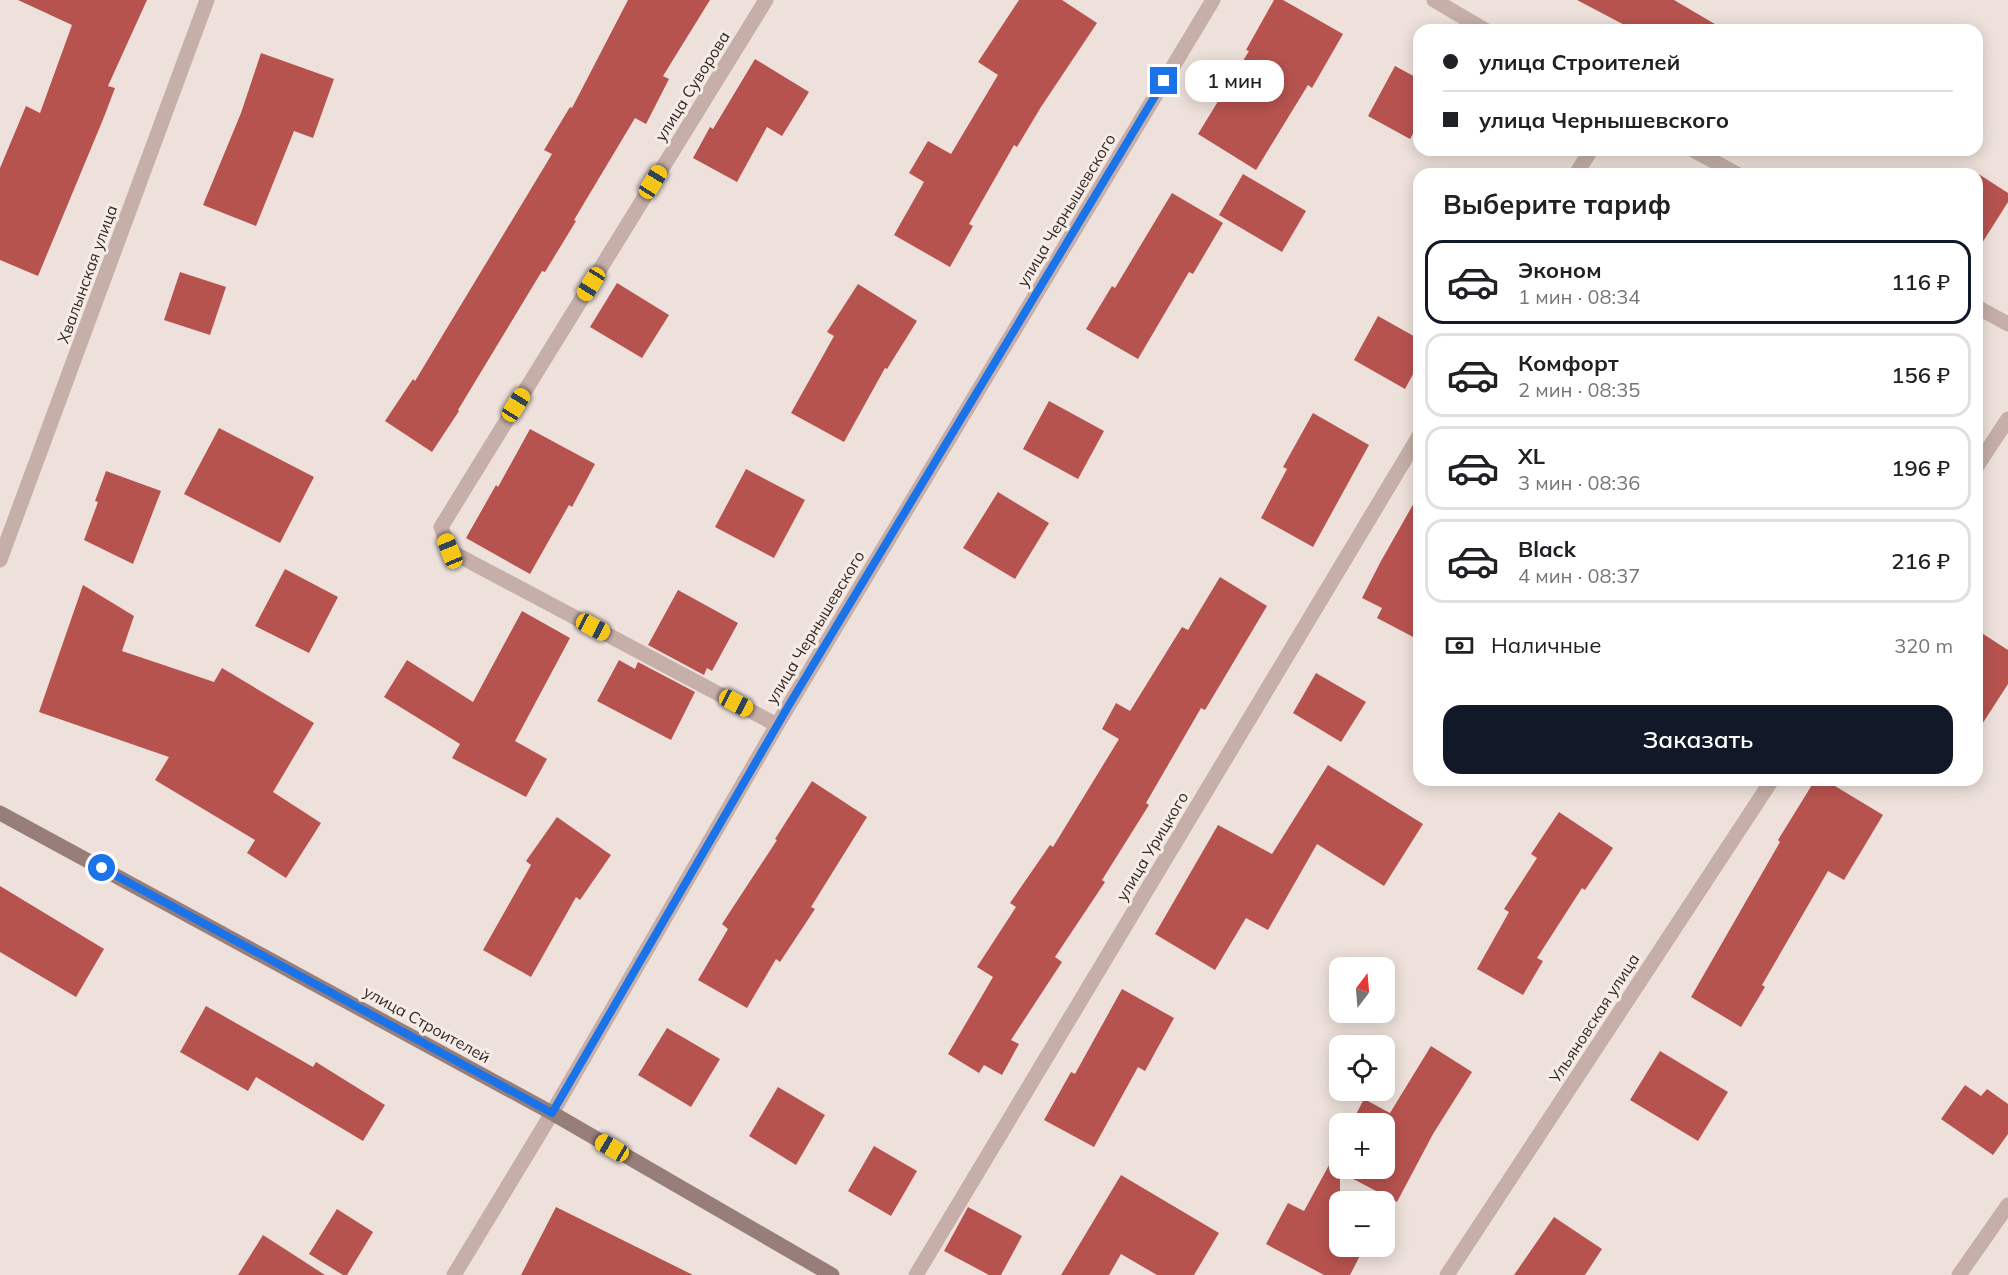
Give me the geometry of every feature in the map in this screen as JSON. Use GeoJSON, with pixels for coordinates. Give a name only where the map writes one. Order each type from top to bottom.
{"type":"FeatureCollection","features":[{"type":"Feature","properties":{"kind":"street","name":"Хвалынская улица"},"geometry":{"type":"LineString","coordinates":[[0,560],[207,0]]}},
{"type":"Feature","properties":{"kind":"street","name":"улица Суворова"},"geometry":{"type":"LineString","coordinates":[[765,0],[441,527],[450,551],[777,725]]}},
{"type":"Feature","properties":{"kind":"street","name":"улица Чернышевского"},"geometry":{"type":"LineString","coordinates":[[454,1275],[552,1113],[777,725],[1213,0]]}},
{"type":"Feature","properties":{"kind":"street"},"geometry":{"type":"LineString","coordinates":[[1434,0],[1475,24]]}},
{"type":"Feature","properties":{"kind":"street"},"geometry":{"type":"LineString","coordinates":[[1704,156],[1726,168]]}},
{"type":"Feature","properties":{"kind":"street"},"geometry":{"type":"LineString","coordinates":[[1983,310],[2008,324]]}},
{"type":"Feature","properties":{"kind":"street"},"geometry":{"type":"LineString","coordinates":[[1983,457],[2008,419]]}},
{"type":"Feature","properties":{"kind":"street","name":"улица Урицкого"},"geometry":{"type":"LineString","coordinates":[[916,1275],[1413,446]]}},
{"type":"Feature","properties":{"kind":"street","name":"Ульяновская улица"},"geometry":{"type":"LineString","coordinates":[[1447,1275],[1768,786]]}},
{"type":"Feature","properties":{"kind":"street","name":"улица Строителей"},"geometry":{"type":"LineString","coordinates":[[0,813],[552,1113],[832,1275]]}},
{"type":"Feature","properties":{"kind":"street"},"geometry":{"type":"LineString","coordinates":[[1959,1275],[2008,1205]]}},
{"type":"Feature","properties":{"kind":"building"},"geometry":{"type":"Polygon","coordinates":[[[18,0],[147,0],[108,86],[115,88],[38,276],[0,260],[0,168],[26,106],[40,113],[72,25],[18,0]]]}},
{"type":"Feature","properties":{"kind":"building"},"geometry":{"type":"Polygon","coordinates":[[[628,0],[710,0],[663,76],[669,79],[646,124],[635,118],[574,220],[576,221],[545,272],[542,271],[432,452],[385,421],[413,379],[415,381],[552,154],[544,150],[570,107],[572,108],[628,0]]]}},
{"type":"Feature","properties":{"kind":"building"},"geometry":{"type":"Polygon","coordinates":[[[1019,0],[1062,0],[1097,23],[1017,147],[1014,145],[969,224],[973,226],[950,267],[894,235],[924,182],[909,173],[928,141],[951,154],[998,75],[978,62],[1019,0]]]}},
{"type":"Feature","properties":{"kind":"building"},"geometry":{"type":"Polygon","coordinates":[[[1274,0],[1283,0],[1343,34],[1312,88],[1308,85],[1256,170],[1198,134],[1249,51],[1246,50],[1274,0]]]}},
{"type":"Feature","properties":{"kind":"building"},"geometry":{"type":"Polygon","coordinates":[[[1577,0],[1674,0],[1715,24],[1623,24],[1577,0]]]}},
{"type":"Feature","properties":{"kind":"building"},"geometry":{"type":"Polygon","coordinates":[[[261,53],[334,79],[313,138],[294,131],[256,226],[203,205],[241,113],[261,53]]]}},
{"type":"Feature","properties":{"kind":"building"},"geometry":{"type":"Polygon","coordinates":[[[755,59],[809,92],[782,136],[767,127],[737,182],[693,158],[710,127],[713,129],[755,59]]]}},
{"type":"Feature","properties":{"kind":"building"},"geometry":{"type":"Polygon","coordinates":[[[1395,66],[1413,76],[1413,134],[1410,139],[1368,116],[1395,66]]]}},
{"type":"Feature","properties":{"kind":"building"},"geometry":{"type":"Polygon","coordinates":[[[1243,174],[1306,211],[1282,252],[1219,215],[1243,174]]]}},
{"type":"Feature","properties":{"kind":"building"},"geometry":{"type":"Polygon","coordinates":[[[1983,177],[2008,193],[2008,202],[1983,242],[1983,177]]]}},
{"type":"Feature","properties":{"kind":"building"},"geometry":{"type":"Polygon","coordinates":[[[1172,193],[1223,223],[1193,274],[1189,272],[1138,359],[1086,329],[1112,286],[1115,288],[1172,193]]]}},
{"type":"Feature","properties":{"kind":"building"},"geometry":{"type":"Polygon","coordinates":[[[180,272],[226,287],[210,335],[164,320],[180,272]]]}},
{"type":"Feature","properties":{"kind":"building"},"geometry":{"type":"Polygon","coordinates":[[[617,283],[669,315],[642,358],[590,327],[617,283]]]}},
{"type":"Feature","properties":{"kind":"building"},"geometry":{"type":"Polygon","coordinates":[[[858,284],[917,321],[887,369],[885,368],[844,442],[791,413],[834,336],[827,332],[858,284]]]}},
{"type":"Feature","properties":{"kind":"building"},"geometry":{"type":"Polygon","coordinates":[[[1378,316],[1413,336],[1413,374],[1405,389],[1354,360],[1378,316]]]}},
{"type":"Feature","properties":{"kind":"building"},"geometry":{"type":"Polygon","coordinates":[[[1049,401],[1104,431],[1078,479],[1023,449],[1049,401]]]}},
{"type":"Feature","properties":{"kind":"building"},"geometry":{"type":"Polygon","coordinates":[[[1313,413],[1369,445],[1313,547],[1261,518],[1287,469],[1283,467],[1313,413]]]}},
{"type":"Feature","properties":{"kind":"building"},"geometry":{"type":"Polygon","coordinates":[[[219,428],[314,477],[280,543],[184,494],[219,428]]]}},
{"type":"Feature","properties":{"kind":"building"},"geometry":{"type":"Polygon","coordinates":[[[530,429],[595,464],[572,507],[569,505],[530,574],[466,538],[530,429]]]}},
{"type":"Feature","properties":{"kind":"building"},"geometry":{"type":"Polygon","coordinates":[[[746,469],[805,500],[774,558],[715,527],[746,469]]]}},
{"type":"Feature","properties":{"kind":"building"},"geometry":{"type":"Polygon","coordinates":[[[106,471],[161,491],[133,564],[84,540],[106,471]]]}},
{"type":"Feature","properties":{"kind":"building"},"geometry":{"type":"Polygon","coordinates":[[[998,492],[1049,523],[1015,579],[963,548],[998,492]]]}},
{"type":"Feature","properties":{"kind":"building"},"geometry":{"type":"Polygon","coordinates":[[[1413,505],[1413,637],[1377,618],[1382,608],[1362,598],[1413,505]]]}},
{"type":"Feature","properties":{"kind":"building"},"geometry":{"type":"Polygon","coordinates":[[[285,569],[338,597],[309,653],[255,626],[285,569]]]}},
{"type":"Feature","properties":{"kind":"building"},"geometry":{"type":"Polygon","coordinates":[[[1220,577],[1267,606],[1205,710],[1201,708],[1146,803],[1149,805],[1102,880],[1105,882],[1055,957],[1062,962],[1011,1040],[1019,1044],[1002,1075],[984,1065],[979,1073],[948,1054],[993,977],[977,967],[1016,907],[1010,903],[1050,845],[1053,847],[1119,739],[1102,729],[1116,703],[1130,711],[1182,627],[1188,630],[1220,577]]]}},
{"type":"Feature","properties":{"kind":"building"},"geometry":{"type":"Polygon","coordinates":[[[83,585],[134,616],[122,651],[214,682],[222,668],[314,723],[273,792],[321,823],[286,878],[247,853],[255,840],[155,780],[169,757],[39,712],[83,585]]]}},
{"type":"Feature","properties":{"kind":"building"},"geometry":{"type":"Polygon","coordinates":[[[678,590],[738,623],[712,671],[707,668],[704,675],[648,645],[678,590]]]}},
{"type":"Feature","properties":{"kind":"building"},"geometry":{"type":"Polygon","coordinates":[[[522,611],[570,638],[515,741],[547,759],[526,797],[452,758],[460,744],[384,697],[407,660],[473,702],[522,611]]]}},
{"type":"Feature","properties":{"kind":"building"},"geometry":{"type":"Polygon","coordinates":[[[1983,634],[2008,650],[2008,684],[1983,723],[1983,634]]]}},
{"type":"Feature","properties":{"kind":"building"},"geometry":{"type":"Polygon","coordinates":[[[619,660],[635,669],[638,662],[695,692],[671,740],[597,701],[619,660]]]}},
{"type":"Feature","properties":{"kind":"building"},"geometry":{"type":"Polygon","coordinates":[[[1316,673],[1366,702],[1341,742],[1293,713],[1316,673]]]}},
{"type":"Feature","properties":{"kind":"building"},"geometry":{"type":"Polygon","coordinates":[[[1328,765],[1423,824],[1384,886],[1317,844],[1268,930],[1246,918],[1215,970],[1155,934],[1218,825],[1272,854],[1328,765]]]}},
{"type":"Feature","properties":{"kind":"building"},"geometry":{"type":"Polygon","coordinates":[[[812,781],[867,817],[811,907],[815,909],[780,962],[776,959],[747,1008],[698,980],[728,929],[722,924],[777,840],[775,839],[812,781]]]}},
{"type":"Feature","properties":{"kind":"building"},"geometry":{"type":"Polygon","coordinates":[[[1811,786],[1835,786],[1883,815],[1844,880],[1828,871],[1762,985],[1765,987],[1741,1027],[1691,997],[1780,842],[1778,840],[1811,786]]]}},
{"type":"Feature","properties":{"kind":"building"},"geometry":{"type":"Polygon","coordinates":[[[1559,812],[1613,848],[1585,890],[1582,888],[1537,958],[1543,961],[1523,995],[1477,969],[1509,912],[1504,909],[1537,858],[1531,854],[1559,812]]]}},
{"type":"Feature","properties":{"kind":"building"},"geometry":{"type":"Polygon","coordinates":[[[557,817],[611,855],[580,900],[576,897],[531,977],[483,950],[531,865],[526,861],[557,817]]]}},
{"type":"Feature","properties":{"kind":"building"},"geometry":{"type":"Polygon","coordinates":[[[0,886],[104,949],[76,997],[0,952],[0,886]]]}},
{"type":"Feature","properties":{"kind":"building"},"geometry":{"type":"Polygon","coordinates":[[[1122,989],[1174,1018],[1145,1071],[1138,1067],[1094,1147],[1044,1120],[1071,1072],[1075,1074],[1122,989]]]}},
{"type":"Feature","properties":{"kind":"building"},"geometry":{"type":"Polygon","coordinates":[[[206,1006],[313,1067],[316,1062],[385,1105],[363,1141],[256,1077],[248,1091],[180,1052],[206,1006]]]}},
{"type":"Feature","properties":{"kind":"building"},"geometry":{"type":"Polygon","coordinates":[[[667,1028],[720,1059],[691,1107],[638,1075],[667,1028]]]}},
{"type":"Feature","properties":{"kind":"building"},"geometry":{"type":"Polygon","coordinates":[[[1431,1046],[1472,1072],[1433,1134],[1397,1202],[1395,1191],[1376,1191],[1353,1179],[1395,1179],[1395,1113],[1390,1113],[1431,1046]]]}},
{"type":"Feature","properties":{"kind":"building"},"geometry":{"type":"Polygon","coordinates":[[[1660,1051],[1728,1092],[1698,1141],[1630,1100],[1660,1051]]]}},
{"type":"Feature","properties":{"kind":"building"},"geometry":{"type":"Polygon","coordinates":[[[1965,1085],[1981,1096],[1987,1089],[2008,1104],[2008,1134],[1993,1155],[1941,1119],[1965,1085]]]}},
{"type":"Feature","properties":{"kind":"building"},"geometry":{"type":"Polygon","coordinates":[[[778,1087],[825,1115],[796,1165],[749,1136],[778,1087]]]}},
{"type":"Feature","properties":{"kind":"building"},"geometry":{"type":"Polygon","coordinates":[[[1363,1101],[1368,1101],[1390,1113],[1357,1113],[1363,1101]]]}},
{"type":"Feature","properties":{"kind":"building"},"geometry":{"type":"Polygon","coordinates":[[[874,1146],[917,1171],[891,1216],[848,1191],[874,1146]]]}},
{"type":"Feature","properties":{"kind":"building"},"geometry":{"type":"Polygon","coordinates":[[[1329,1165],[1329,1179],[1340,1179],[1340,1191],[1329,1191],[1329,1257],[1359,1257],[1350,1275],[1324,1275],[1266,1244],[1288,1203],[1304,1211],[1329,1165]]]}},
{"type":"Feature","properties":{"kind":"building"},"geometry":{"type":"Polygon","coordinates":[[[1121,1175],[1219,1233],[1194,1275],[1157,1275],[1121,1254],[1109,1275],[1061,1275],[1121,1175]]]}},
{"type":"Feature","properties":{"kind":"building"},"geometry":{"type":"Polygon","coordinates":[[[556,1207],[693,1275],[521,1275],[556,1207]]]}},
{"type":"Feature","properties":{"kind":"building"},"geometry":{"type":"Polygon","coordinates":[[[968,1207],[1022,1236],[1001,1275],[989,1275],[944,1251],[968,1207]]]}},
{"type":"Feature","properties":{"kind":"building"},"geometry":{"type":"Polygon","coordinates":[[[337,1209],[373,1232],[347,1275],[343,1275],[309,1254],[337,1209]]]}},
{"type":"Feature","properties":{"kind":"building"},"geometry":{"type":"Polygon","coordinates":[[[1554,1217],[1602,1249],[1585,1275],[1514,1275],[1554,1217]]]}},
{"type":"Feature","properties":{"kind":"building"},"geometry":{"type":"Polygon","coordinates":[[[263,1235],[325,1275],[238,1275],[263,1235]]]}},
{"type":"Feature","properties":{"kind":"route"},"geometry":{"type":"LineString","coordinates":[[102,868],[552,1113],[789,705],[1164,81]]}}]}
